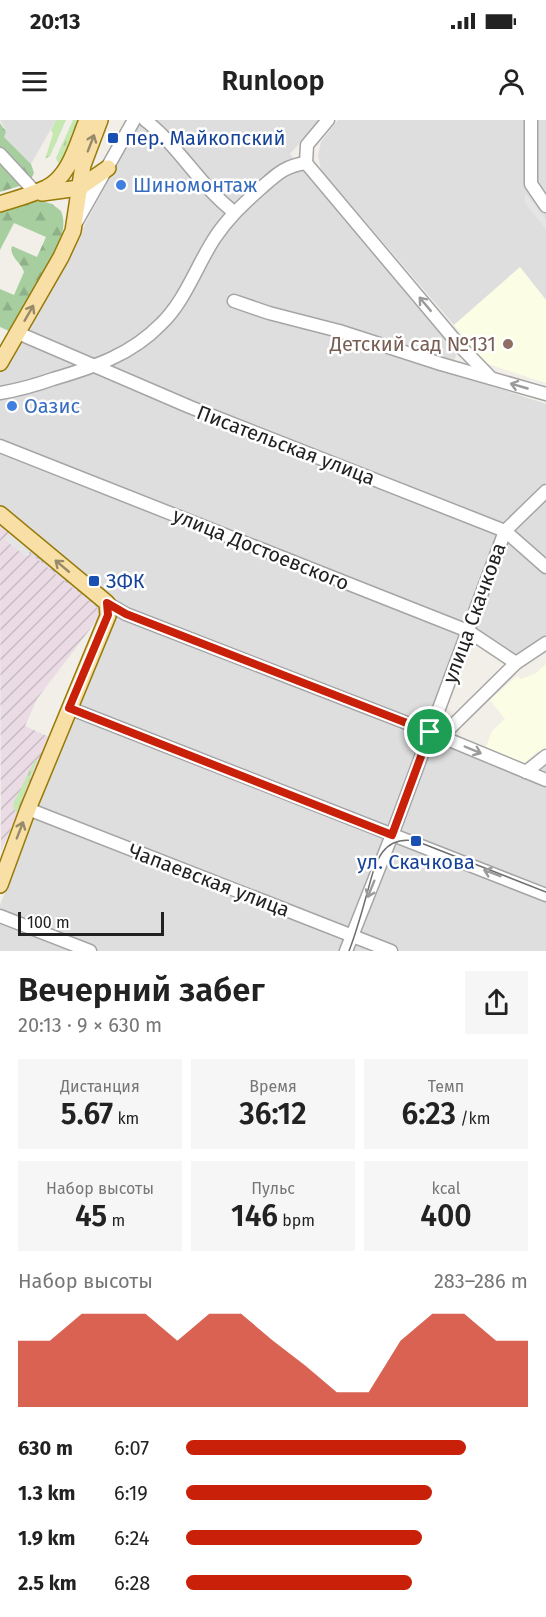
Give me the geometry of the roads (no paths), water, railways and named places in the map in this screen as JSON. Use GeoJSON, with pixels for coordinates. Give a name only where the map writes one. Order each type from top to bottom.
{"type":"FeatureCollection","features":[{"type":"Feature","properties":{"kind":"main road"},"geometry":{"type":"LineString","coordinates":[[36,193],[59,179],[70,162],[87,120]]}},
{"type":"Feature","properties":{"kind":"main road"},"geometry":{"type":"LineString","coordinates":[[0,363],[61,258],[74,225],[80,180],[100,120]]}},
{"type":"Feature","properties":{"kind":"main road"},"geometry":{"type":"LineString","coordinates":[[70,162],[80,180]]}},
{"type":"Feature","properties":{"kind":"main road"},"geometry":{"type":"LineString","coordinates":[[0,204],[80,180],[108,168]]}},
{"type":"Feature","properties":{"kind":"main road"},"geometry":{"type":"LineString","coordinates":[[36,193],[58,198],[65,203],[70,209],[74,225]]}},
{"type":"Feature","properties":{"kind":"main road"},"geometry":{"type":"LineString","coordinates":[[0,514],[107,603],[108,615],[3,864],[0,885]]}},
{"type":"Feature","properties":{"kind":"street"},"geometry":{"type":"LineString","coordinates":[[74,225],[134,120]]}},
{"type":"Feature","properties":{"kind":"street"},"geometry":{"type":"LineString","coordinates":[[145,120],[158,131],[207,189],[234,212]]}},
{"type":"Feature","properties":{"kind":"street"},"geometry":{"type":"LineString","coordinates":[[328,120],[307,145],[306,163],[459,345],[492,378]]}},
{"type":"Feature","properties":{"kind":"street"},"geometry":{"type":"LineString","coordinates":[[531,120],[531,184],[546,206]]}},
{"type":"Feature","properties":{"kind":"street"},"geometry":{"type":"LineString","coordinates":[[0,154],[36,193]]}},
{"type":"Feature","properties":{"kind":"street"},"geometry":{"type":"LineString","coordinates":[[0,393],[93,367],[131,350],[161,325],[173,311],[213,242],[234,212],[282,169],[306,163]]}},
{"type":"Feature","properties":{"kind":"street"},"geometry":{"type":"LineString","coordinates":[[234,301],[546,394]]}},
{"type":"Feature","properties":{"kind":"street","name":"Писательская улица"},"geometry":{"type":"LineString","coordinates":[[18,333],[201,412],[505,531],[546,567]]}},
{"type":"Feature","properties":{"kind":"street","name":"улица Достоевского"},"geometry":{"type":"LineString","coordinates":[[0,446],[468,631],[516,663]]}},
{"type":"Feature","properties":{"kind":"street","name":"улица Скачкова"},"geometry":{"type":"LineString","coordinates":[[346,951],[392,835],[436,735],[468,631],[505,531],[546,491]]}},
{"type":"Feature","properties":{"kind":"street"},"geometry":{"type":"LineString","coordinates":[[107,603],[126,614],[546,780]]}},
{"type":"Feature","properties":{"kind":"street"},"geometry":{"type":"LineString","coordinates":[[436,735],[516,663],[546,643]]}},
{"type":"Feature","properties":{"kind":"street"},"geometry":{"type":"LineString","coordinates":[[69,708],[546,895]]}},
{"type":"Feature","properties":{"kind":"street"},"geometry":{"type":"LineString","coordinates":[[526,772],[546,756]]}},
{"type":"Feature","properties":{"kind":"street","name":"Чапаевская улица"},"geometry":{"type":"LineString","coordinates":[[28,809],[390,951]]}},
{"type":"Feature","properties":{"kind":"street"},"geometry":{"type":"LineString","coordinates":[[0,916],[90,951]]}},
{"type":"Feature","properties":{"kind":"tram line"},"geometry":{"type":"LineString","coordinates":[[349,951],[375,866],[386,849],[393,843],[403,840],[416,841],[546,892]]}},
{"type":"Feature","properties":{"kind":"place","name":"пер. Майкопский"},"geometry":{"type":"Point","coordinates":[113,138]}},
{"type":"Feature","properties":{"kind":"place","name":"Шиномонтаж"},"geometry":{"type":"Point","coordinates":[121,185]}},
{"type":"Feature","properties":{"kind":"place","name":"Детский сад №131"},"geometry":{"type":"Point","coordinates":[508,344]}},
{"type":"Feature","properties":{"kind":"place","name":"Оазис"},"geometry":{"type":"Point","coordinates":[12,406]}},
{"type":"Feature","properties":{"kind":"place","name":"ЗФК"},"geometry":{"type":"Point","coordinates":[94,581]}},
{"type":"Feature","properties":{"kind":"place","name":"ул. Скачкова"},"geometry":{"type":"Point","coordinates":[416,841]}}]}
